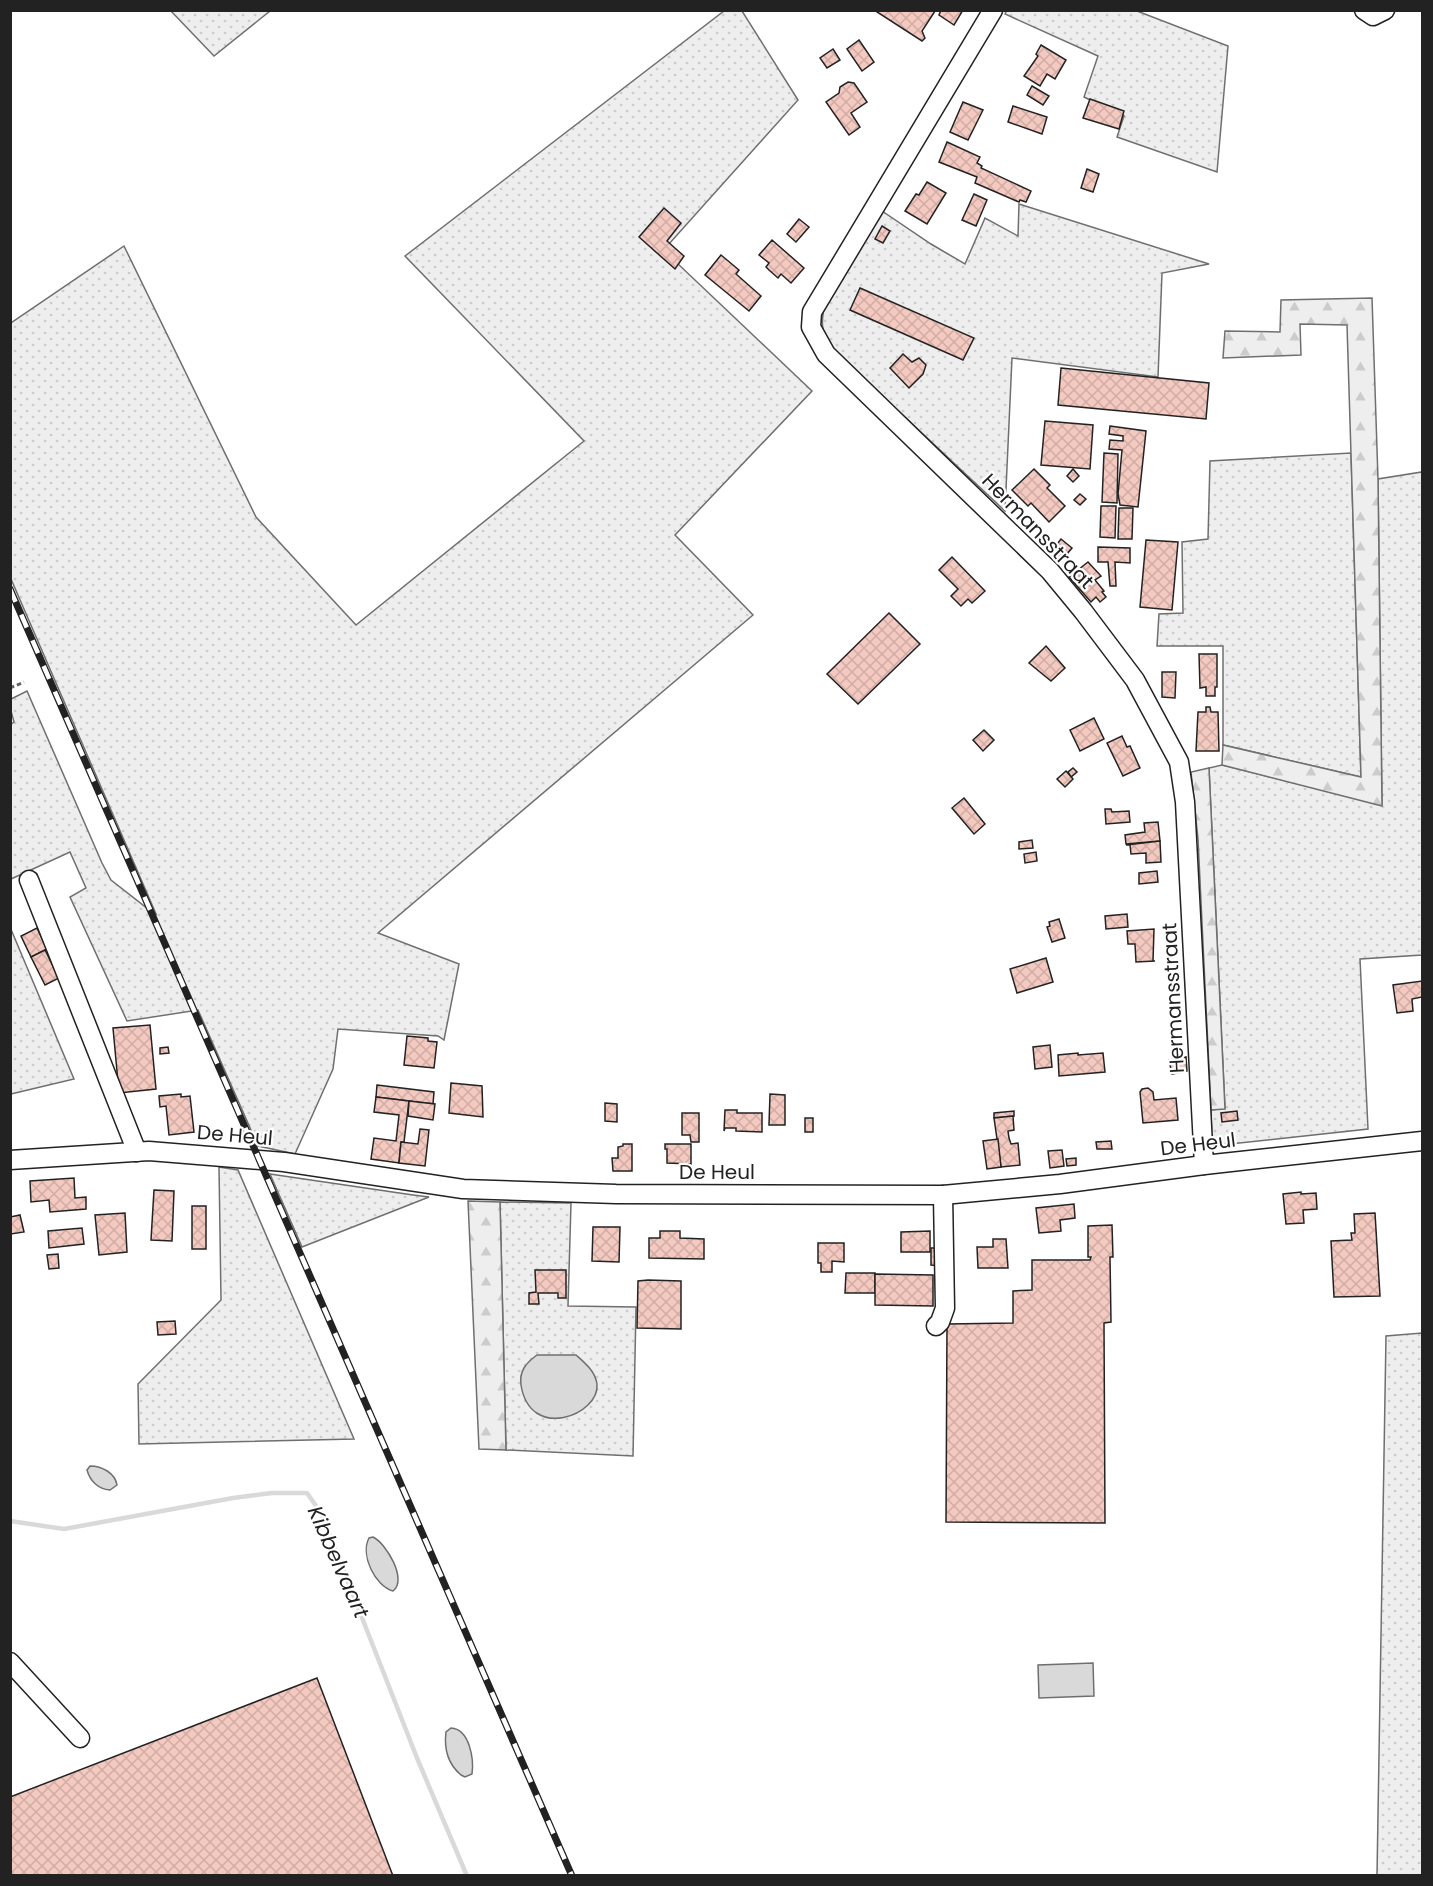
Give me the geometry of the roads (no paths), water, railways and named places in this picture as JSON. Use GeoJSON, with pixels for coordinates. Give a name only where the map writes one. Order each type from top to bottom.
{"type":"FeatureCollection","features":[{"type":"Feature","properties":{"kind":"street","name":"Hermansstraat"},"geometry":{"type":"LineString","coordinates":[[993,10],[812,312],[811,327],[826,354],[1056,578],[1135,680],[1179,762],[1185,802],[1204,1165]]}},
{"type":"Feature","properties":{"kind":"street"},"geometry":{"type":"LineString","coordinates":[[1364,10],[1373,16],[1385,10]]}},
{"type":"Feature","properties":{"kind":"street"},"geometry":{"type":"LineString","coordinates":[[29,880],[137,1152]]}},
{"type":"Feature","properties":{"kind":"street","name":"De Heul"},"geometry":{"type":"LineString","coordinates":[[10,1160],[137,1152],[284,1162],[464,1189],[616,1194],[943,1195],[1060,1184],[1204,1165],[1422,1141]]}},
{"type":"Feature","properties":{"kind":"street"},"geometry":{"type":"LineString","coordinates":[[936,1326],[945,1308],[943,1195]]}},
{"type":"Feature","properties":{"kind":"street"},"geometry":{"type":"LineString","coordinates":[[10,1662],[80,1738]]}},
{"type":"Feature","properties":{"kind":"waterway","name":"Kibbelvaart"},"geometry":{"type":"LineString","coordinates":[[10,1521],[64,1529],[233,1498],[272,1493],[307,1493],[321,1513],[417,1758],[467,1876]]}},
{"type":"Feature","properties":{"kind":"railway"},"geometry":{"type":"LineString","coordinates":[[10,589],[572,1876]]}}]}
